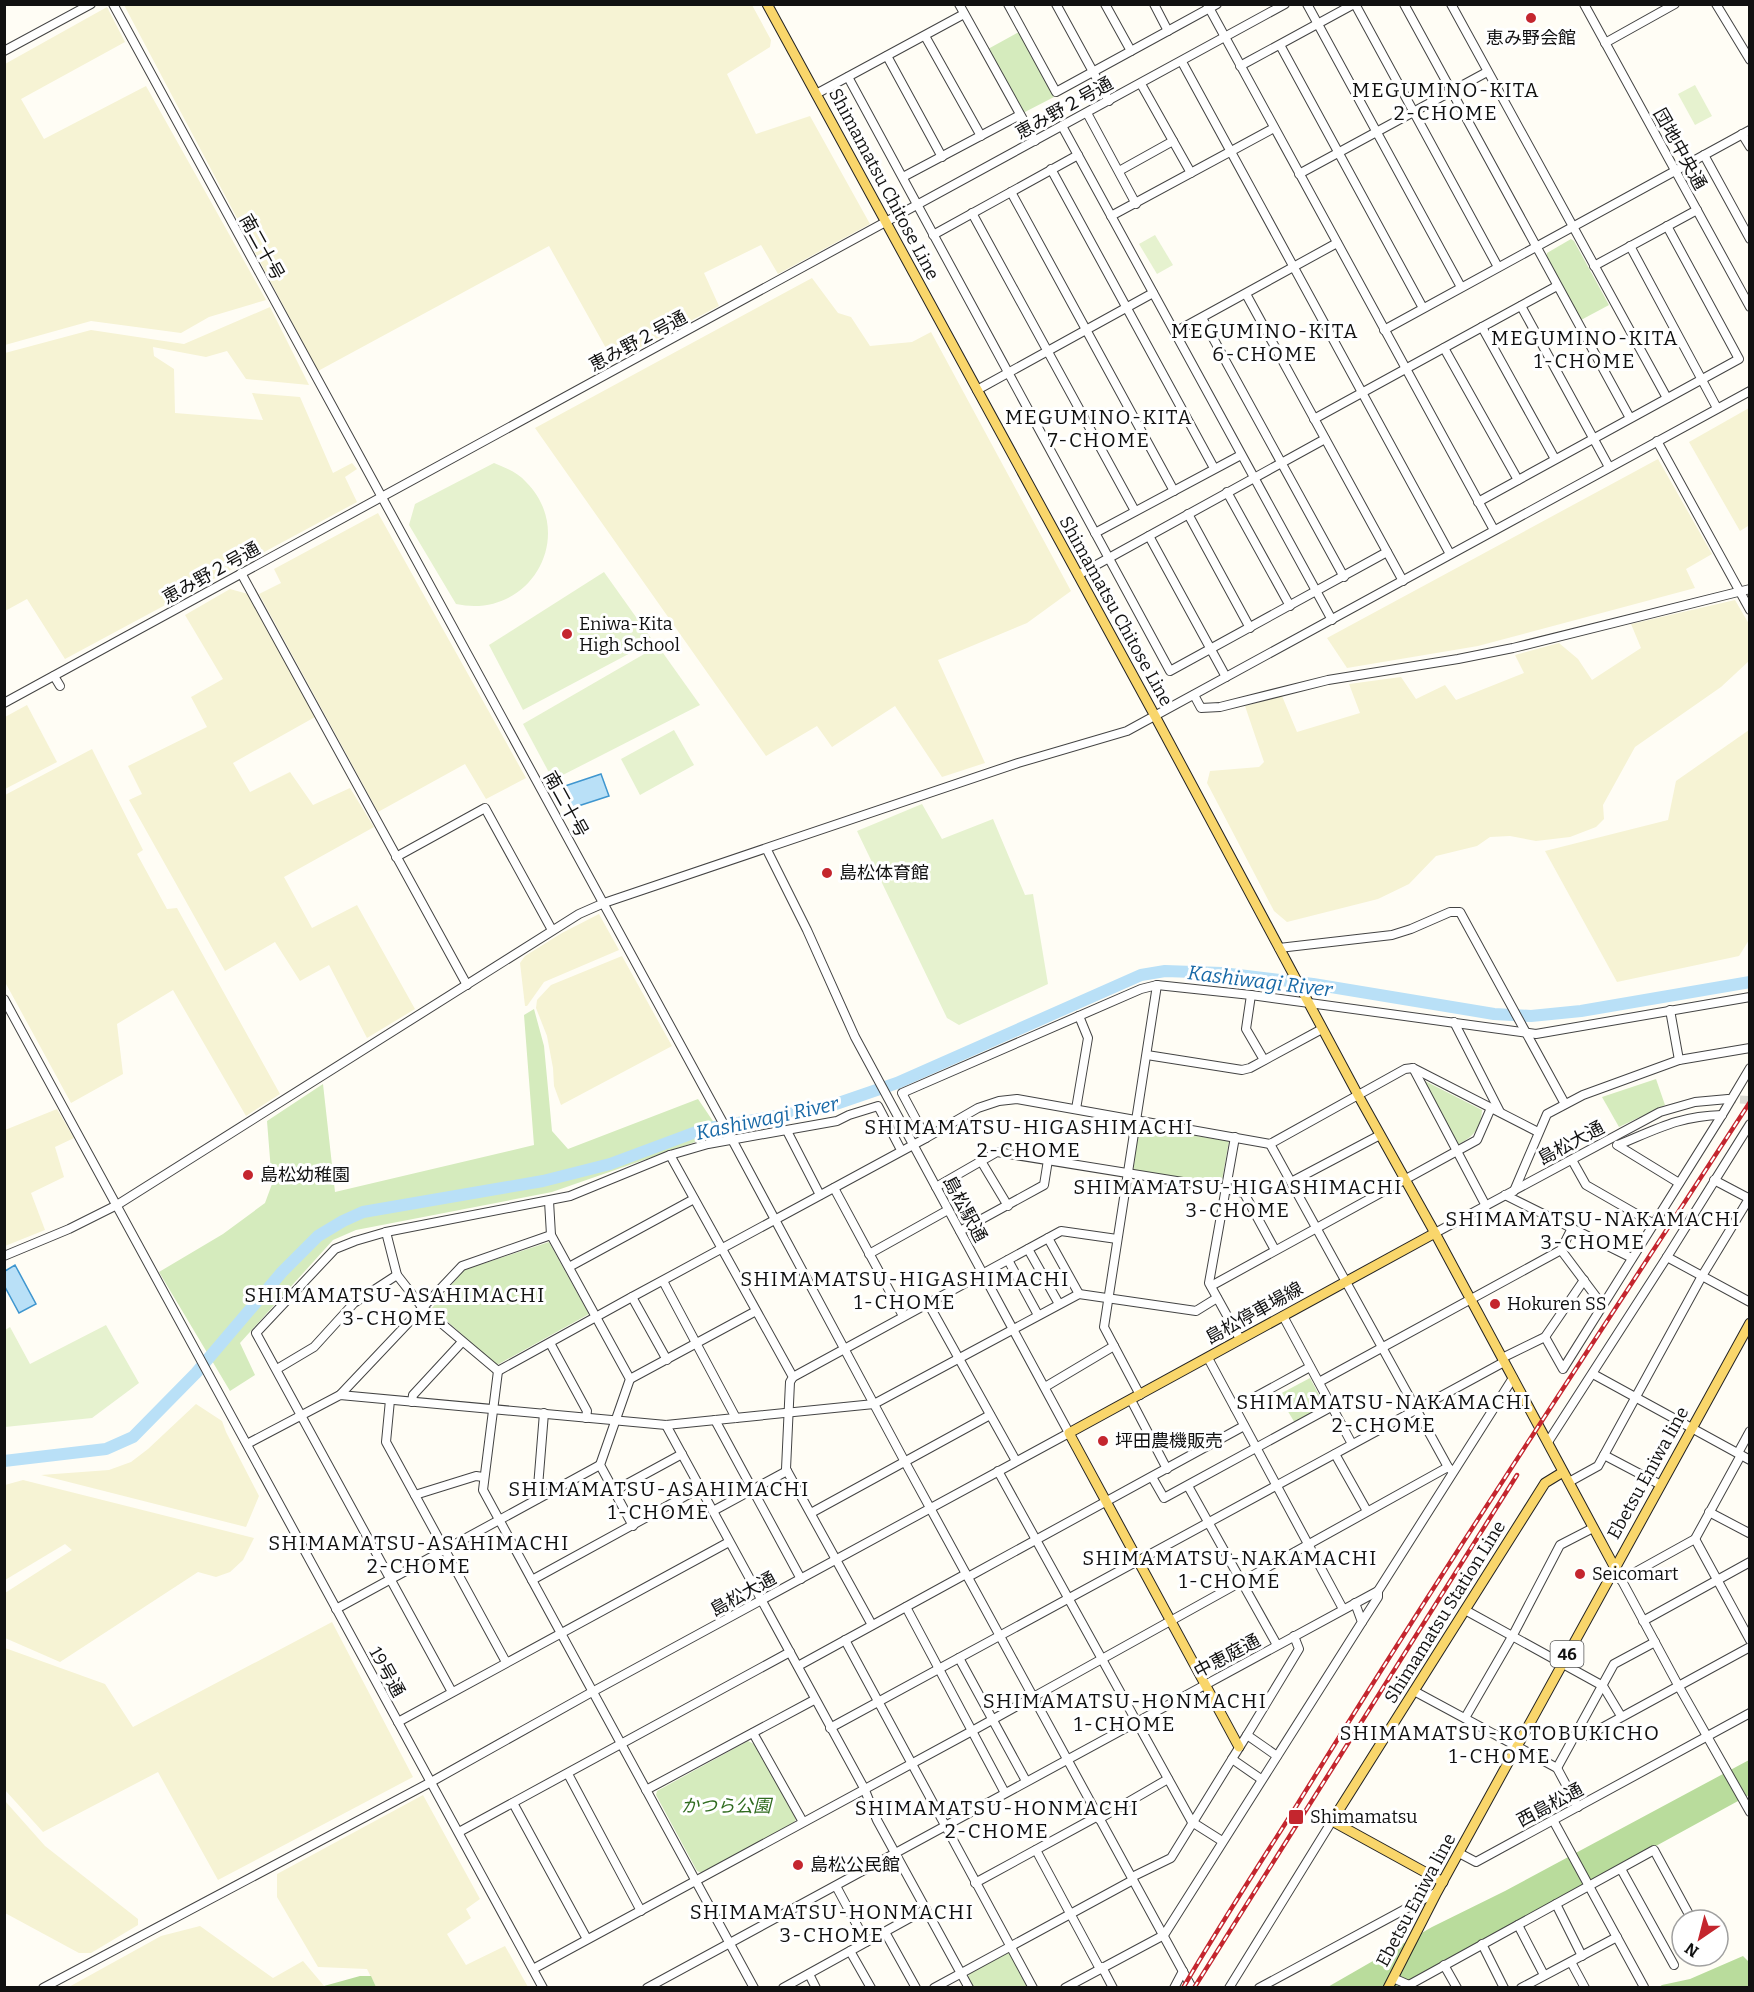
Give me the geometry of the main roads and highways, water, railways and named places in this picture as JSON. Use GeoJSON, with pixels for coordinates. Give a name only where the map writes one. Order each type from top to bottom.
{"type":"FeatureCollection","features":[{"type":"Feature","properties":{"kind":"main road","name":"Shimamatsu Chitose Line"},"geometry":{"type":"LineString","coordinates":[[767,4],[1155,716],[1322,1029],[1436,1233]]}},
{"type":"Feature","properties":{"kind":"main road","name":"島松停車場線"},"geometry":{"type":"LineString","coordinates":[[1239,1747],[1108,1501],[1069,1433],[1436,1233]]}},
{"type":"Feature","properties":{"kind":"main road"},"geometry":{"type":"LineString","coordinates":[[1436,1233],[1615,1568]]}},
{"type":"Feature","properties":{"kind":"main road","name":"Ebetsu Eniwa line"},"geometry":{"type":"LineString","coordinates":[[1388,1988],[1437,1892],[1749,1323]]}},
{"type":"Feature","properties":{"kind":"main road","name":"Shimamatsu Station Line"},"geometry":{"type":"LineString","coordinates":[[1443,1881],[1332,1821],[1545,1483],[1563,1472]]}},
{"type":"Feature","properties":{"kind":"water"},"geometry":{"type":"Polygon","coordinates":[[[601,774],[609,796],[572,808],[565,786],[601,774]]]}},
{"type":"Feature","properties":{"kind":"water"},"geometry":{"type":"Polygon","coordinates":[[[15,1265],[36,1304],[19,1313],[5,1287],[5,1271],[15,1265]]]}},
{"type":"Feature","properties":{"kind":"waterway","name":"Kashiwagi River"},"geometry":{"type":"LineString","coordinates":[[4,1461],[106,1449],[133,1437],[196,1373],[282,1272],[318,1236],[363,1212],[543,1181],[610,1164],[704,1129],[827,1107],[897,1083],[1141,975],[1165,971],[1222,973],[1313,984],[1494,1014],[1531,1016],[1581,1011],[1750,982]]}},
{"type":"Feature","properties":{"kind":"tunnel"},"geometry":{"type":"LineString","coordinates":[[1728,1099],[1750,1100]]}},
{"type":"Feature","properties":{"kind":"railway"},"geometry":{"type":"LineString","coordinates":[[1183,1988],[1404,1634],[1750,1102]]}},
{"type":"Feature","properties":{"kind":"railway"},"geometry":{"type":"LineString","coordinates":[[1194,1988],[1517,1475]]}},
{"type":"Feature","properties":{"kind":"place","name":"恵み野会館"},"geometry":{"type":"Point","coordinates":[1531,18]}},
{"type":"Feature","properties":{"kind":"place","name":"Eniwa-Kita High School"},"geometry":{"type":"Point","coordinates":[567,634]}},
{"type":"Feature","properties":{"kind":"place","name":"島松体育館"},"geometry":{"type":"Point","coordinates":[827,873]}},
{"type":"Feature","properties":{"kind":"place","name":"島松幼稚園"},"geometry":{"type":"Point","coordinates":[248,1175]}},
{"type":"Feature","properties":{"kind":"place","name":"Hokuren SS"},"geometry":{"type":"Point","coordinates":[1495,1304]}},
{"type":"Feature","properties":{"kind":"place","name":"坪田農機販売"},"geometry":{"type":"Point","coordinates":[1103,1441]}},
{"type":"Feature","properties":{"kind":"place","name":"Seicomart"},"geometry":{"type":"Point","coordinates":[1580,1574]}},
{"type":"Feature","properties":{"kind":"place","name":"Shimamatsu"},"geometry":{"type":"Point","coordinates":[1296,1817]}},
{"type":"Feature","properties":{"kind":"place","name":"島松公民館"},"geometry":{"type":"Point","coordinates":[798,1865]}},
{"type":"Feature","properties":{"kind":"district","name":"MEGUMINO-KITA 2-CHOME"},"geometry":{"type":"Point","coordinates":[1446,102]}},
{"type":"Feature","properties":{"kind":"district","name":"MEGUMINO-KITA 6-CHOME"},"geometry":{"type":"Point","coordinates":[1265,342]}},
{"type":"Feature","properties":{"kind":"district","name":"MEGUMINO-KITA 1-CHOME"},"geometry":{"type":"Point","coordinates":[1585,350]}},
{"type":"Feature","properties":{"kind":"district","name":"MEGUMINO-KITA 7-CHOME"},"geometry":{"type":"Point","coordinates":[1099,428]}},
{"type":"Feature","properties":{"kind":"district","name":"SHIMAMATSU-HIGASHIMACHI 2-CHOME"},"geometry":{"type":"Point","coordinates":[1029,1138]}},
{"type":"Feature","properties":{"kind":"district","name":"SHIMAMATSU-HIGASHIMACHI 3-CHOME"},"geometry":{"type":"Point","coordinates":[1238,1198]}},
{"type":"Feature","properties":{"kind":"district","name":"SHIMAMATSU-NAKAMACHI 3-CHOME"},"geometry":{"type":"Point","coordinates":[1593,1230]}},
{"type":"Feature","properties":{"kind":"district","name":"SHIMAMATSU-HIGASHIMACHI 1-CHOME"},"geometry":{"type":"Point","coordinates":[905,1290]}},
{"type":"Feature","properties":{"kind":"district","name":"SHIMAMATSU-ASAHIMACHI 3-CHOME"},"geometry":{"type":"Point","coordinates":[395,1306]}},
{"type":"Feature","properties":{"kind":"district","name":"SHIMAMATSU-NAKAMACHI 2-CHOME"},"geometry":{"type":"Point","coordinates":[1384,1414]}},
{"type":"Feature","properties":{"kind":"district","name":"SHIMAMATSU-ASAHIMACHI 1-CHOME"},"geometry":{"type":"Point","coordinates":[659,1500]}},
{"type":"Feature","properties":{"kind":"district","name":"SHIMAMATSU-ASAHIMACHI 2-CHOME"},"geometry":{"type":"Point","coordinates":[419,1554]}},
{"type":"Feature","properties":{"kind":"district","name":"SHIMAMATSU-NAKAMACHI 1-CHOME"},"geometry":{"type":"Point","coordinates":[1230,1570]}},
{"type":"Feature","properties":{"kind":"district","name":"SHIMAMATSU-HONMACHI 1-CHOME"},"geometry":{"type":"Point","coordinates":[1125,1712]}},
{"type":"Feature","properties":{"kind":"district","name":"SHIMAMATSU-KOTOBUKICHO 1-CHOME"},"geometry":{"type":"Point","coordinates":[1500,1744]}},
{"type":"Feature","properties":{"kind":"district","name":"SHIMAMATSU-HONMACHI 2-CHOME"},"geometry":{"type":"Point","coordinates":[997,1820]}},
{"type":"Feature","properties":{"kind":"district","name":"SHIMAMATSU-HONMACHI 3-CHOME"},"geometry":{"type":"Point","coordinates":[832,1924]}},
{"type":"Feature","properties":{"kind":"park label","name":"かつら公園"},"geometry":{"type":"Point","coordinates":[726,1806]}}]}
